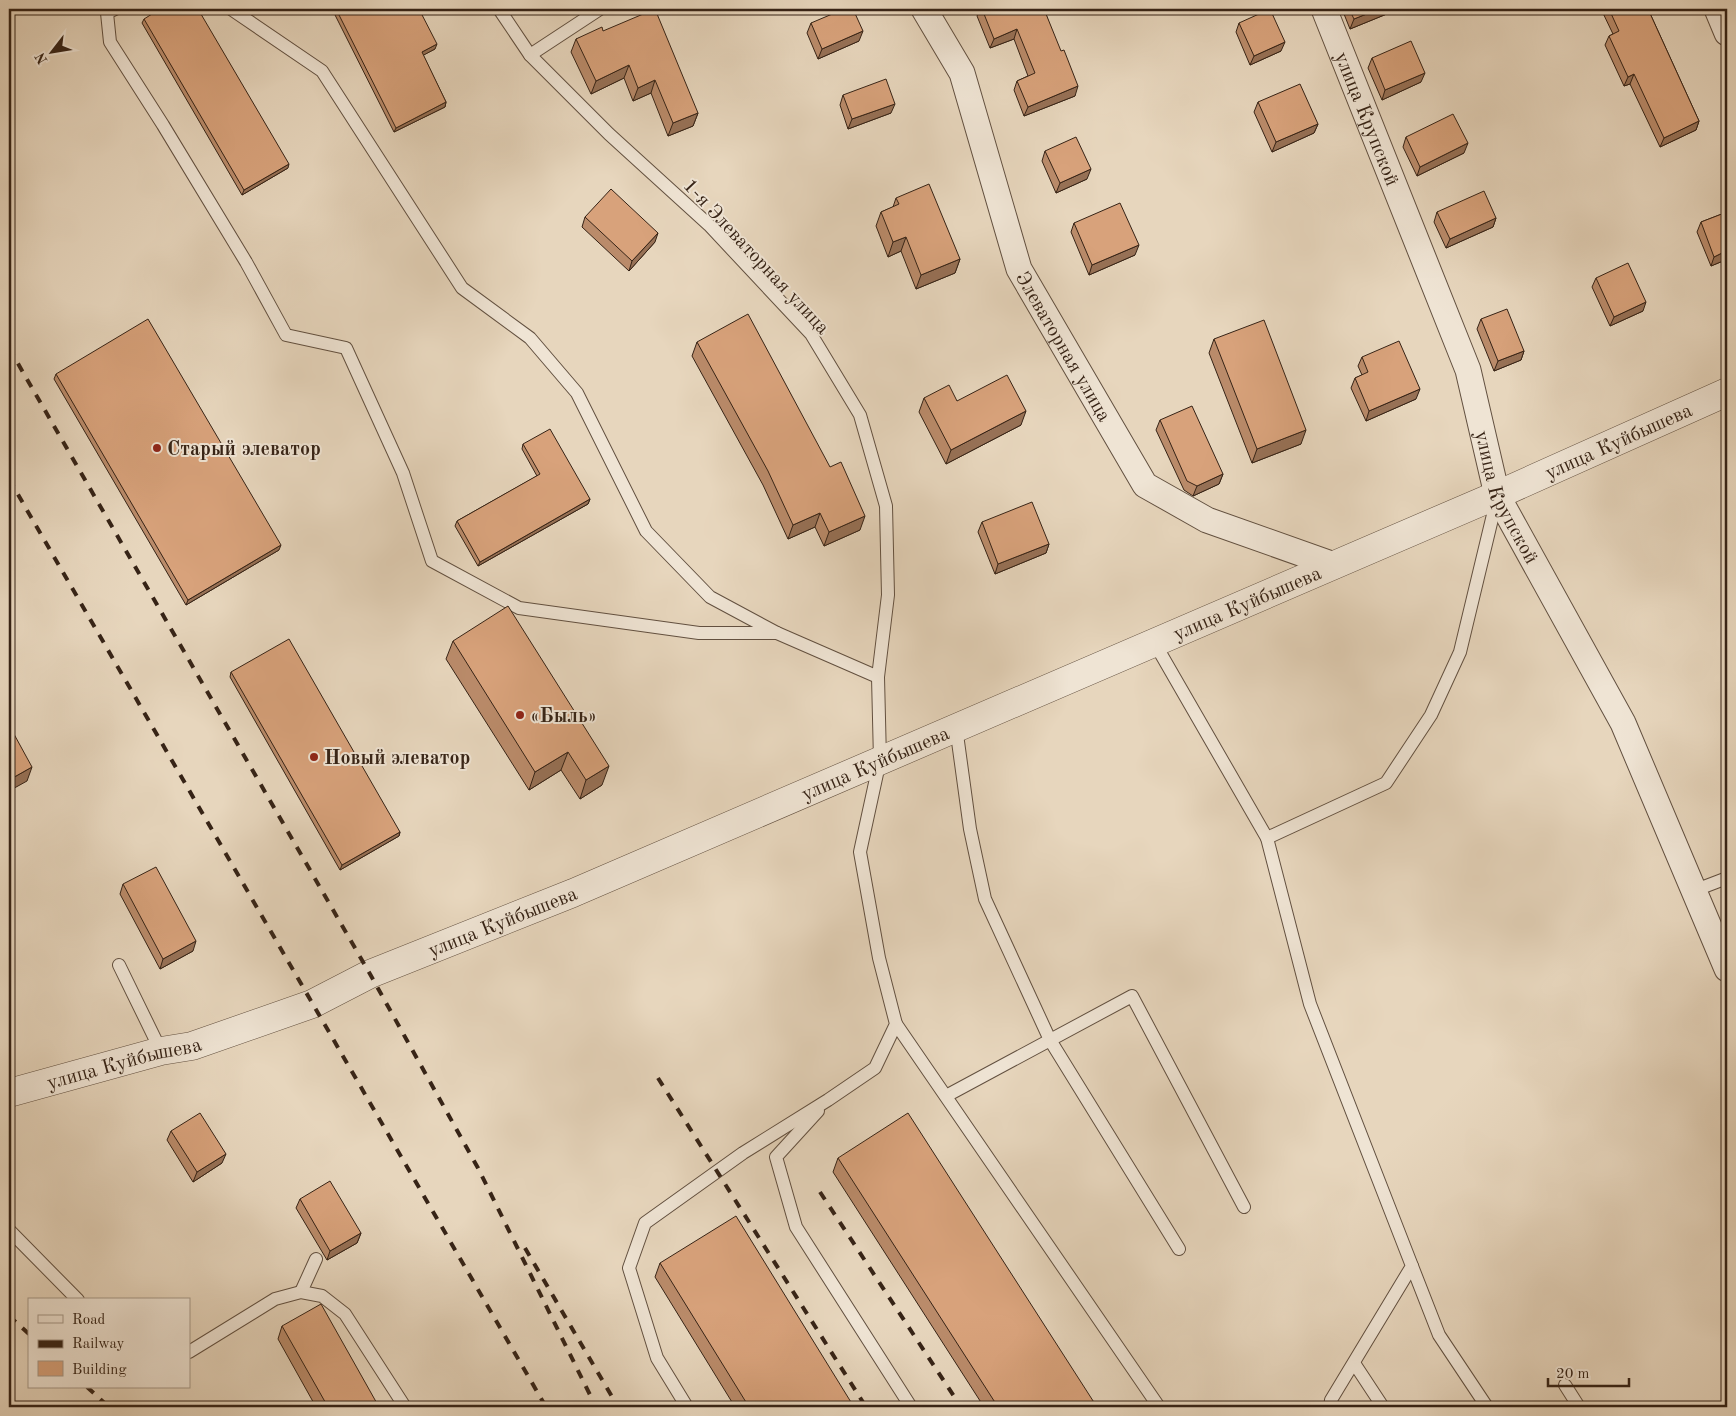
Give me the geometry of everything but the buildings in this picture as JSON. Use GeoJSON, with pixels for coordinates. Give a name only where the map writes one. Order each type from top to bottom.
{"type":"FeatureCollection","features":[{"type":"Feature","properties":{"kind":"street","name":"Элеваторная улица"},"geometry":{"type":"LineString","coordinates":[[924,9],[962,73],[1019,269],[1145,485],[1207,520],[1334,565]]}},
{"type":"Feature","properties":{"kind":"street","name":"улица Крупской"},"geometry":{"type":"LineString","coordinates":[[1324,9],[1468,370],[1497,495],[1623,723],[1727,969]]}},
{"type":"Feature","properties":{"kind":"street"},"geometry":{"type":"LineString","coordinates":[[1717,9],[1727,33]]}},
{"type":"Feature","properties":{"kind":"street","name":"улица Куйбышева"},"geometry":{"type":"LineString","coordinates":[[9,1094],[161,1051],[192,1046],[312,1004],[370,974],[573,893],[1497,495],[1727,392]]}},
{"type":"Feature","properties":{"kind":"lane"},"geometry":{"type":"LineString","coordinates":[[115,9],[107,13],[110,42],[212,206],[286,335],[346,348],[402,474],[432,561],[519,608],[699,633],[777,633]]}},
{"type":"Feature","properties":{"kind":"lane"},"geometry":{"type":"LineString","coordinates":[[231,9],[322,71],[462,288],[530,338],[577,393],[646,531],[710,597],[777,633],[878,677]]}},
{"type":"Feature","properties":{"kind":"lane","name":"1-я Элеваторная улица"},"geometry":{"type":"LineString","coordinates":[[499,9],[530,54],[609,134],[709,225],[811,334],[860,416],[886,506],[888,595],[878,677],[880,760],[860,852],[879,958],[896,1024]]}},
{"type":"Feature","properties":{"kind":"lane"},"geometry":{"type":"LineString","coordinates":[[530,54],[600,9]]}},
{"type":"Feature","properties":{"kind":"lane"},"geometry":{"type":"LineString","coordinates":[[1267,838],[1386,783],[1431,714],[1460,652],[1497,495]]}},
{"type":"Feature","properties":{"kind":"lane"},"geometry":{"type":"LineString","coordinates":[[1154,642],[1267,838],[1310,1004],[1439,1335],[1487,1407]]}},
{"type":"Feature","properties":{"kind":"lane"},"geometry":{"type":"LineString","coordinates":[[956,727],[970,829],[985,899],[1050,1040],[1179,1249]]}},
{"type":"Feature","properties":{"kind":"lane"},"geometry":{"type":"LineString","coordinates":[[1693,891],[1727,878]]}},
{"type":"Feature","properties":{"kind":"lane"},"geometry":{"type":"LineString","coordinates":[[119,965],[161,1051]]}},
{"type":"Feature","properties":{"kind":"lane"},"geometry":{"type":"LineString","coordinates":[[946,1096],[1132,996],[1244,1207]]}},
{"type":"Feature","properties":{"kind":"lane"},"geometry":{"type":"LineString","coordinates":[[687,1407],[657,1358],[628,1268],[645,1223],[743,1152],[828,1100],[875,1068],[896,1024],[1159,1407]]}},
{"type":"Feature","properties":{"kind":"lane"},"geometry":{"type":"LineString","coordinates":[[828,1100],[776,1157],[796,1227],[912,1407]]}},
{"type":"Feature","properties":{"kind":"lane"},"geometry":{"type":"LineString","coordinates":[[9,1230],[76,1298]]}},
{"type":"Feature","properties":{"kind":"lane"},"geometry":{"type":"LineString","coordinates":[[301,1292],[316,1259]]}},
{"type":"Feature","properties":{"kind":"lane"},"geometry":{"type":"LineString","coordinates":[[1330,1407],[1332,1400],[1412,1266]]}},
{"type":"Feature","properties":{"kind":"lane"},"geometry":{"type":"LineString","coordinates":[[190,1351],[274,1299],[301,1292],[322,1296],[345,1314],[405,1407]]}},
{"type":"Feature","properties":{"kind":"lane"},"geometry":{"type":"LineString","coordinates":[[1354,1363],[1384,1407]]}},
{"type":"Feature","properties":{"kind":"lane"},"geometry":{"type":"LineString","coordinates":[[1565,1385],[1579,1407]]}},
{"type":"Feature","properties":{"kind":"railway"},"geometry":{"type":"LineString","coordinates":[[9,348],[370,974],[478,1168],[596,1407]]}},
{"type":"Feature","properties":{"kind":"railway"},"geometry":{"type":"LineString","coordinates":[[9,479],[546,1407]]}},
{"type":"Feature","properties":{"kind":"railway"},"geometry":{"type":"LineString","coordinates":[[658,1078],[866,1407]]}},
{"type":"Feature","properties":{"kind":"railway"},"geometry":{"type":"LineString","coordinates":[[820,1192],[961,1407]]}},
{"type":"Feature","properties":{"kind":"railway"},"geometry":{"type":"LineString","coordinates":[[525,1248],[618,1407]]}},
{"type":"Feature","properties":{"kind":"railway"},"geometry":{"type":"LineString","coordinates":[[9,1316],[28,1333]]}},
{"type":"Feature","properties":{"kind":"railway"},"geometry":{"type":"LineString","coordinates":[[88,1388],[109,1407]]}},
{"type":"Feature","properties":{"kind":"place","name":"Старый элеватор"},"geometry":{"type":"Point","coordinates":[157,448]}},
{"type":"Feature","properties":{"kind":"place","name":"«Быль»"},"geometry":{"type":"Point","coordinates":[520,715]}},
{"type":"Feature","properties":{"kind":"place","name":"Новый элеватор"},"geometry":{"type":"Point","coordinates":[314,757]}}]}
